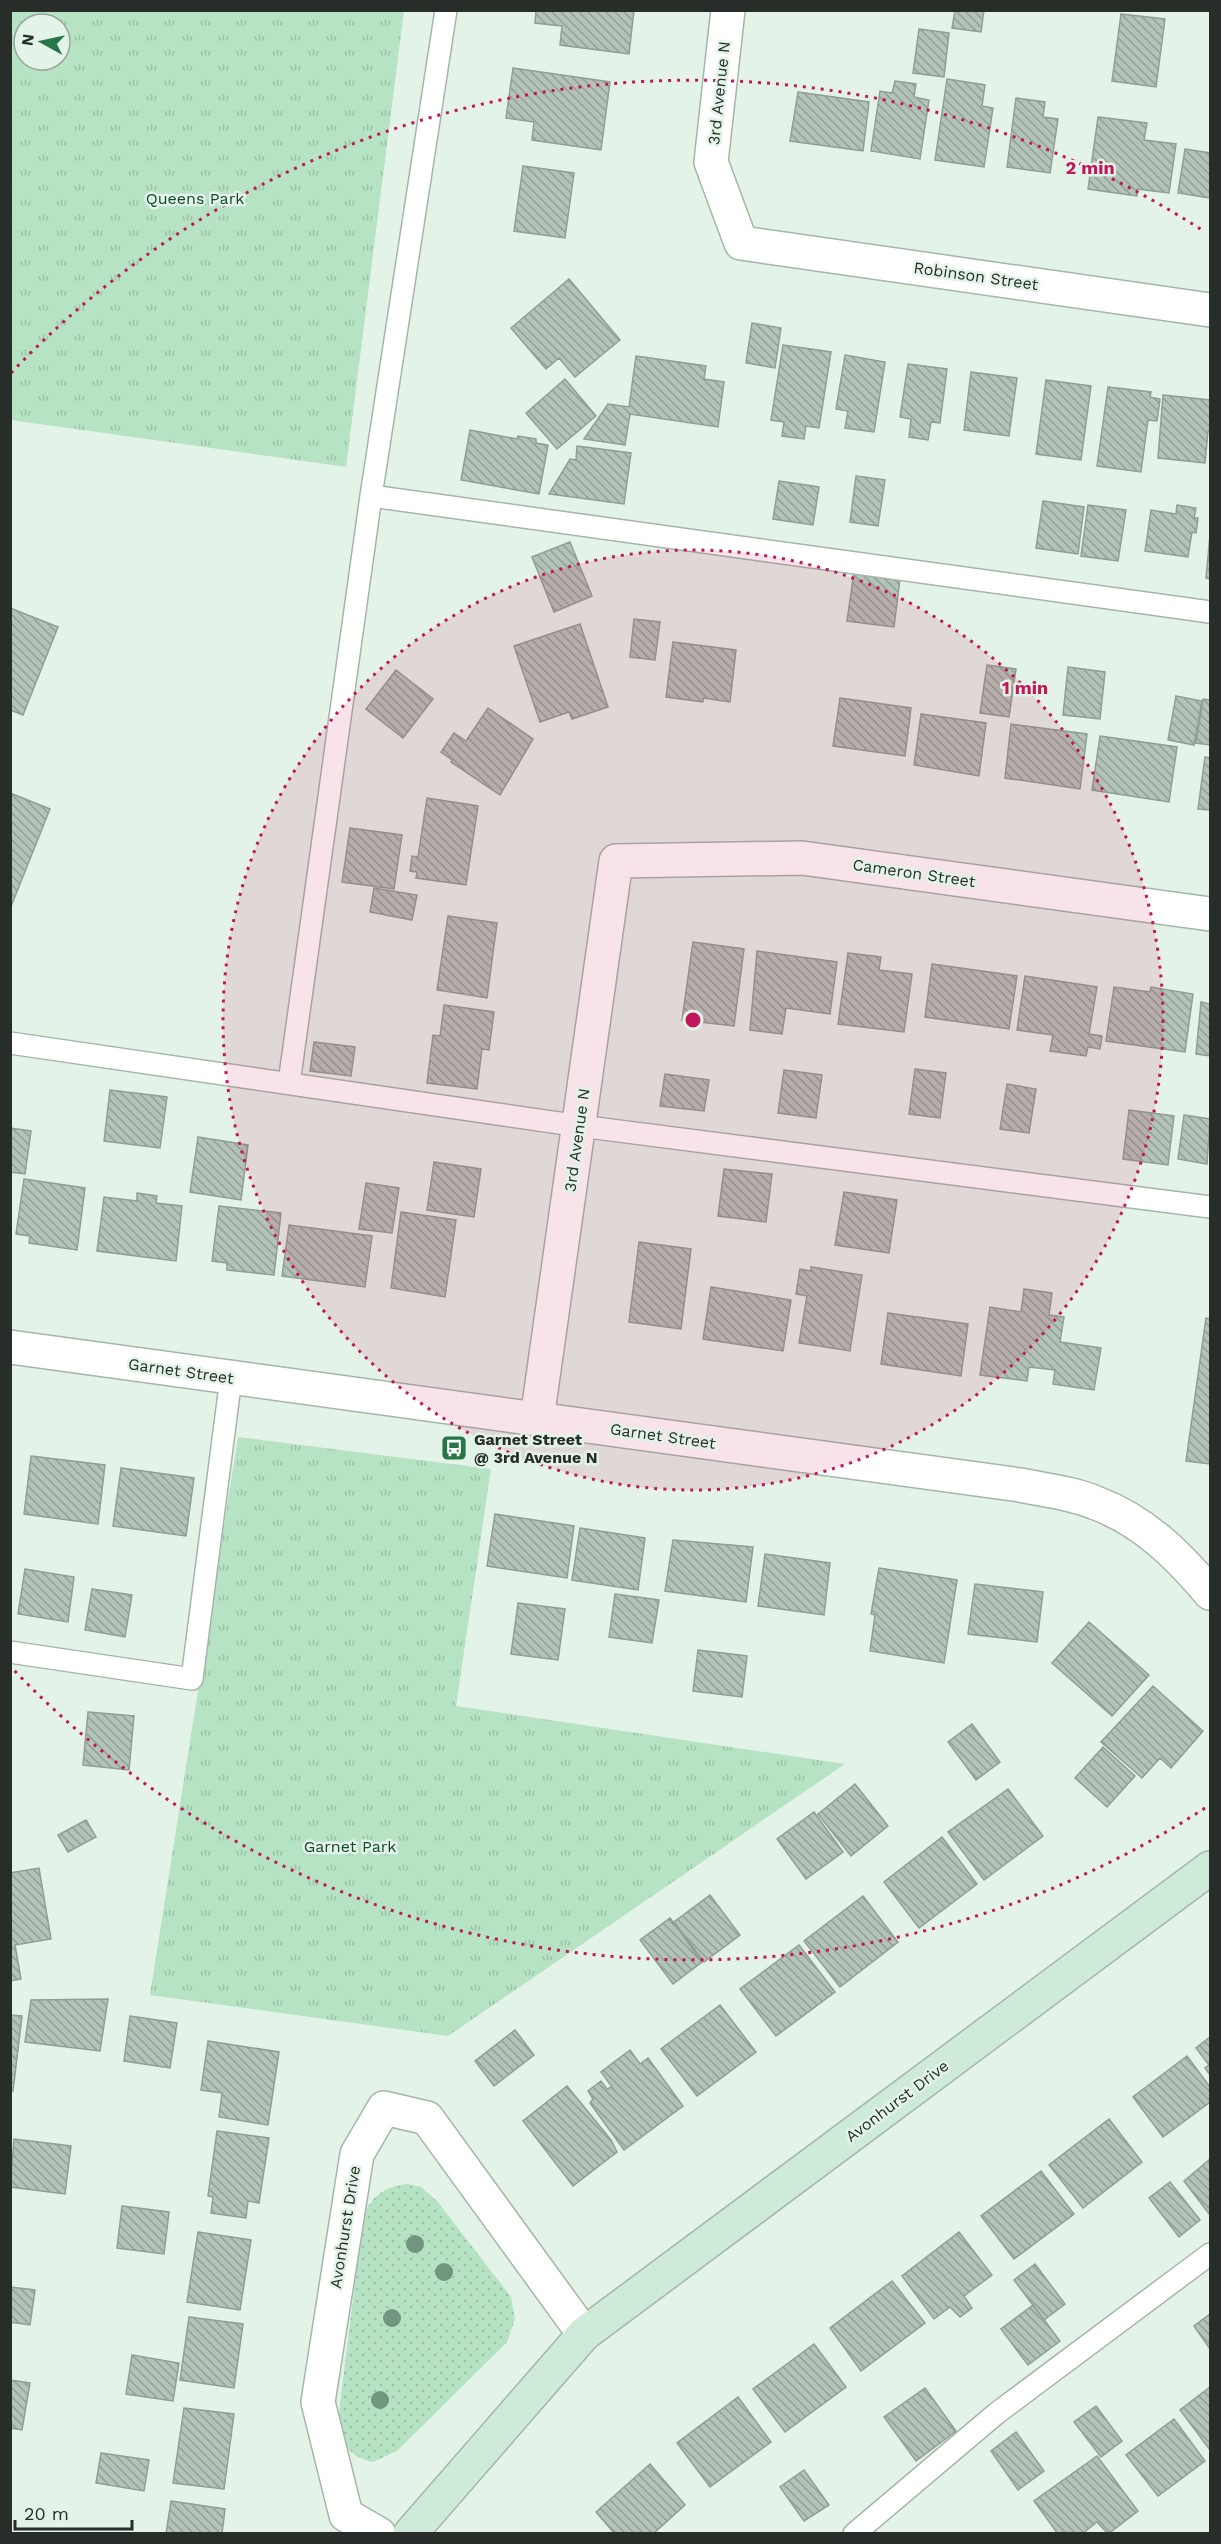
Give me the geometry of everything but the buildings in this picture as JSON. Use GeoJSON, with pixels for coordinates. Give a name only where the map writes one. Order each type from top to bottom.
{"type":"FeatureCollection","features":[{"type":"Feature","properties":{"kind":"street","name":"3rd Avenue N"},"geometry":{"type":"LineString","coordinates":[[728,10],[711,162],[741,243]]}},
{"type":"Feature","properties":{"kind":"street","name":"Robinson Street"},"geometry":{"type":"LineString","coordinates":[[741,243],[1210,310]]}},
{"type":"Feature","properties":{"kind":"street","name":"Cameron Street"},"geometry":{"type":"LineString","coordinates":[[616,861],[802,858],[1210,914]]}},
{"type":"Feature","properties":{"kind":"street","name":"3rd Avenue N"},"geometry":{"type":"LineString","coordinates":[[537,1419],[616,861]]}},
{"type":"Feature","properties":{"kind":"street","name":"Garnet Street"},"geometry":{"type":"LineString","coordinates":[[10,1347],[1020,1485],[1095,1502],[1133,1520],[1177,1554],[1210,1593]]}},
{"type":"Feature","properties":{"kind":"street","name":"Avonhurst Drive"},"geometry":{"type":"LineString","coordinates":[[410,2534],[584,2334],[1210,1868]]}},
{"type":"Feature","properties":{"kind":"street","name":"Avonhurst Drive"},"geometry":{"type":"LineString","coordinates":[[379,2534],[346,2515],[318,2402],[357,2154],[384,2108],[427,2118],[584,2334]]}},
{"type":"Feature","properties":{"kind":"lane"},"geometry":{"type":"LineString","coordinates":[[289,1083],[371,496],[446,10]]}},
{"type":"Feature","properties":{"kind":"lane"},"geometry":{"type":"LineString","coordinates":[[371,496],[1210,612]]}},
{"type":"Feature","properties":{"kind":"lane"},"geometry":{"type":"LineString","coordinates":[[10,1043],[580,1125],[1210,1207]]}},
{"type":"Feature","properties":{"kind":"lane"},"geometry":{"type":"LineString","coordinates":[[10,1652],[192,1679],[231,1378]]}},
{"type":"Feature","properties":{"kind":"lane"},"geometry":{"type":"LineString","coordinates":[[854,2534],[997,2413],[1210,2254]]}},
{"type":"Feature","properties":{"kind":"green space","name":"Queens Park"},"geometry":{"type":"Polygon","coordinates":[[[11,10],[404,11],[346,467],[11,420],[11,10]]]}},
{"type":"Feature","properties":{"kind":"green space","name":"Garnet Park"},"geometry":{"type":"Polygon","coordinates":[[[238,1437],[491,1469],[456,1706],[845,1764],[448,2036],[150,1995],[238,1437]]]}},
{"type":"Feature","properties":{"kind":"green space"},"geometry":{"type":"Polygon","coordinates":[[[407,2184],[421,2187],[437,2201],[511,2297],[515,2319],[507,2342],[397,2451],[373,2462],[355,2455],[344,2442],[340,2424],[340,2404],[363,2218],[370,2204],[379,2194],[392,2187],[407,2184]]]}},
{"type":"Feature","properties":{"kind":"place","name":"Garnet Street @ 3rd Avenue N"},"geometry":{"type":"Point","coordinates":[454,1448]}}]}
